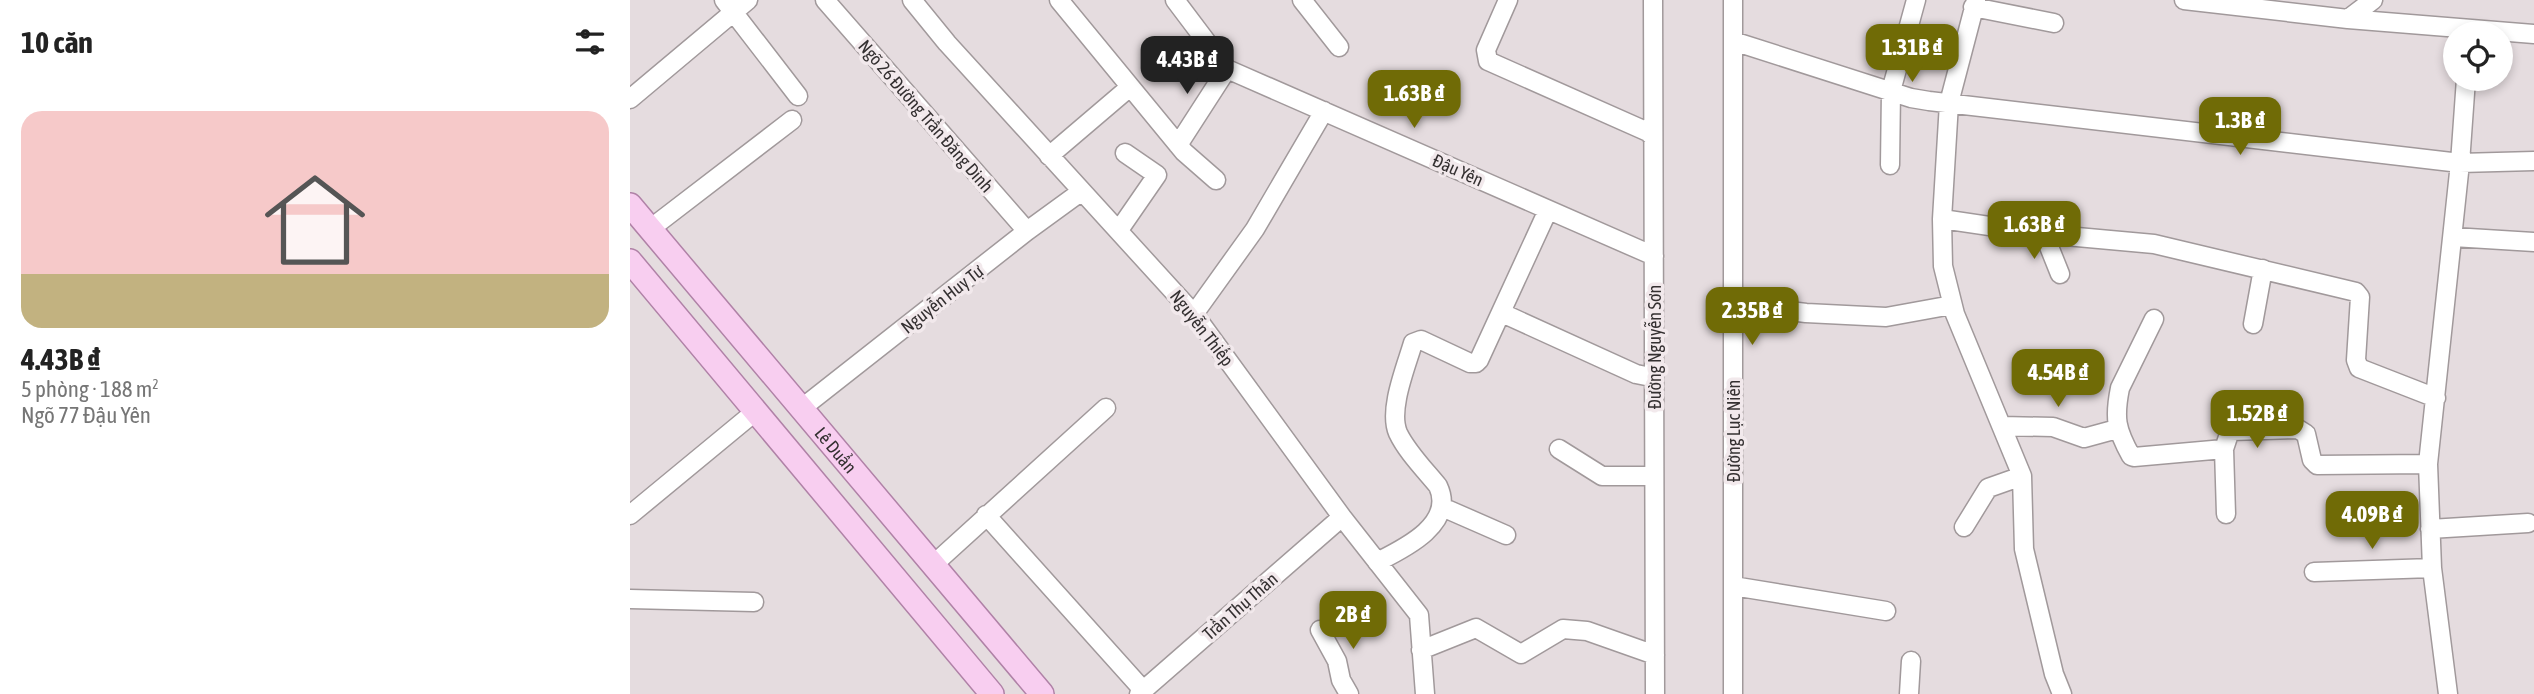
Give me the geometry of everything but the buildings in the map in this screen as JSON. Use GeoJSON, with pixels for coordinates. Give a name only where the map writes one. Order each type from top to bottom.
{"type":"FeatureCollection","features":[{"type":"Feature","properties":{"kind":"main road","name":"Lê Duẩn"},"geometry":{"type":"LineString","coordinates":[[637,218],[802,408],[1042,694]]}},
{"type":"Feature","properties":{"kind":"main road"},"geometry":{"type":"LineString","coordinates":[[630,261],[992,694]]}},
{"type":"Feature","properties":{"kind":"main road"},"geometry":{"type":"LineString","coordinates":[[756,411],[785,389]]}},
{"type":"Feature","properties":{"kind":"street"},"geometry":{"type":"LineString","coordinates":[[630,99],[729,7],[748,0]]}},
{"type":"Feature","properties":{"kind":"street","name":"Ngõ 26 Đường Trần Đăng Dinh"},"geometry":{"type":"LineString","coordinates":[[825,0],[1027,232]]}},
{"type":"Feature","properties":{"kind":"street","name":"Nguyễn Thiếp"},"geometry":{"type":"LineString","coordinates":[[912,0],[947,43],[1195,314],[1342,517],[1419,615],[1425,694]]}},
{"type":"Feature","properties":{"kind":"street"},"geometry":{"type":"LineString","coordinates":[[1059,0],[1178,145],[1216,180]]}},
{"type":"Feature","properties":{"kind":"street","name":"Đậu Yên"},"geometry":{"type":"LineString","coordinates":[[1175,0],[1227,69],[1654,256]]}},
{"type":"Feature","properties":{"kind":"street"},"geometry":{"type":"LineString","coordinates":[[1302,0],[1339,47]]}},
{"type":"Feature","properties":{"kind":"street"},"geometry":{"type":"LineString","coordinates":[[1508,0],[1486,50],[1488,61],[1648,132],[1653,137]]}},
{"type":"Feature","properties":{"kind":"street","name":"Đường Nguyễn Sơn"},"geometry":{"type":"LineString","coordinates":[[1653,0],[1655,694]]}},
{"type":"Feature","properties":{"kind":"street","name":"Đường Lục Niên"},"geometry":{"type":"LineString","coordinates":[[1733,0],[1733,694]]}},
{"type":"Feature","properties":{"kind":"street"},"geometry":{"type":"LineString","coordinates":[[1890,165],[1891,92],[1916,0]]}},
{"type":"Feature","properties":{"kind":"street"},"geometry":{"type":"LineString","coordinates":[[2348,19],[2372,0]]}},
{"type":"Feature","properties":{"kind":"street"},"geometry":{"type":"LineString","coordinates":[[2185,1],[2443,28]]}},
{"type":"Feature","properties":{"kind":"street"},"geometry":{"type":"LineString","coordinates":[[2054,23],[1974,3],[1949,103],[1942,219],[1943,266],[1952,305],[2022,477],[2024,549],[2054,674],[2062,694]]}},
{"type":"Feature","properties":{"kind":"street"},"geometry":{"type":"LineString","coordinates":[[729,7],[798,96]]}},
{"type":"Feature","properties":{"kind":"street"},"geometry":{"type":"LineString","coordinates":[[2513,33],[2534,34]]}},
{"type":"Feature","properties":{"kind":"street"},"geometry":{"type":"LineString","coordinates":[[1733,41],[1911,98],[2460,163],[2534,162]]}},
{"type":"Feature","properties":{"kind":"street"},"geometry":{"type":"LineString","coordinates":[[1178,145],[1227,69]]}},
{"type":"Feature","properties":{"kind":"street"},"geometry":{"type":"LineString","coordinates":[[1049,156],[1130,86]]}},
{"type":"Feature","properties":{"kind":"street"},"geometry":{"type":"LineString","coordinates":[[2448,694],[2432,568],[2428,464],[2453,237],[2465,91]]}},
{"type":"Feature","properties":{"kind":"street"},"geometry":{"type":"LineString","coordinates":[[1195,314],[1255,229],[1324,111]]}},
{"type":"Feature","properties":{"kind":"street"},"geometry":{"type":"LineString","coordinates":[[637,218],[792,120]]}},
{"type":"Feature","properties":{"kind":"street"},"geometry":{"type":"LineString","coordinates":[[1119,230],[1157,175],[1125,153]]}},
{"type":"Feature","properties":{"kind":"street","name":"Nguyễn Huy Tự"},"geometry":{"type":"LineString","coordinates":[[802,408],[1082,191]]}},
{"type":"Feature","properties":{"kind":"street"},"geometry":{"type":"LineString","coordinates":[[1377,562],[1416,542],[1442,507],[1438,486],[1402,440],[1395,423],[1396,405],[1413,343],[1420,340],[1470,363],[1476,363],[1502,313],[1548,210]]}},
{"type":"Feature","properties":{"kind":"street"},"geometry":{"type":"LineString","coordinates":[[1942,219],[2044,234],[2154,244],[2360,293],[2356,360],[2358,368],[2436,398]]}},
{"type":"Feature","properties":{"kind":"street"},"geometry":{"type":"LineString","coordinates":[[2044,234],[2060,274]]}},
{"type":"Feature","properties":{"kind":"street"},"geometry":{"type":"LineString","coordinates":[[2453,237],[2534,243]]}},
{"type":"Feature","properties":{"kind":"street"},"geometry":{"type":"LineString","coordinates":[[2253,324],[2263,269]]}},
{"type":"Feature","properties":{"kind":"street"},"geometry":{"type":"LineString","coordinates":[[1733,304],[1806,313],[1886,317],[1952,305]]}},
{"type":"Feature","properties":{"kind":"street"},"geometry":{"type":"LineString","coordinates":[[1502,313],[1636,374],[1651,377],[1654,373]]}},
{"type":"Feature","properties":{"kind":"street"},"geometry":{"type":"LineString","coordinates":[[2154,319],[2120,388],[2117,429],[2131,456],[2224,449]]}},
{"type":"Feature","properties":{"kind":"street"},"geometry":{"type":"LineString","coordinates":[[933,565],[1106,408]]}},
{"type":"Feature","properties":{"kind":"street"},"geometry":{"type":"LineString","coordinates":[[630,515],[756,411]]}},
{"type":"Feature","properties":{"kind":"street"},"geometry":{"type":"LineString","coordinates":[[2002,426],[2053,427],[2084,438],[2117,429]]}},
{"type":"Feature","properties":{"kind":"street"},"geometry":{"type":"LineString","coordinates":[[2226,514],[2224,449],[2230,431],[2298,429],[2306,434],[2312,460],[2318,466],[2428,464]]}},
{"type":"Feature","properties":{"kind":"street"},"geometry":{"type":"LineString","coordinates":[[1559,449],[1602,476],[1654,476]]}},
{"type":"Feature","properties":{"kind":"street"},"geometry":{"type":"LineString","coordinates":[[1964,527],[1987,488],[2022,477]]}},
{"type":"Feature","properties":{"kind":"street"},"geometry":{"type":"LineString","coordinates":[[1442,507],[1506,535]]}},
{"type":"Feature","properties":{"kind":"street"},"geometry":{"type":"LineString","coordinates":[[986,515],[1141,692]]}},
{"type":"Feature","properties":{"kind":"street","name":"Trần Thụ Thân"},"geometry":{"type":"LineString","coordinates":[[1141,692],[1342,517]]}},
{"type":"Feature","properties":{"kind":"street"},"geometry":{"type":"LineString","coordinates":[[2430,529],[2528,523]]}},
{"type":"Feature","properties":{"kind":"street"},"geometry":{"type":"LineString","coordinates":[[2314,572],[2432,568]]}},
{"type":"Feature","properties":{"kind":"street"},"geometry":{"type":"LineString","coordinates":[[1733,586],[1886,611]]}},
{"type":"Feature","properties":{"kind":"street"},"geometry":{"type":"LineString","coordinates":[[630,599],[754,601]]}},
{"type":"Feature","properties":{"kind":"street"},"geometry":{"type":"LineString","coordinates":[[1422,650],[1476,628],[1521,654],[1563,629],[1587,631],[1655,654]]}},
{"type":"Feature","properties":{"kind":"street"},"geometry":{"type":"LineString","coordinates":[[1320,630],[1337,662],[1341,680],[1349,694]]}},
{"type":"Feature","properties":{"kind":"street"},"geometry":{"type":"LineString","coordinates":[[1909,694],[1911,661]]}}]}
